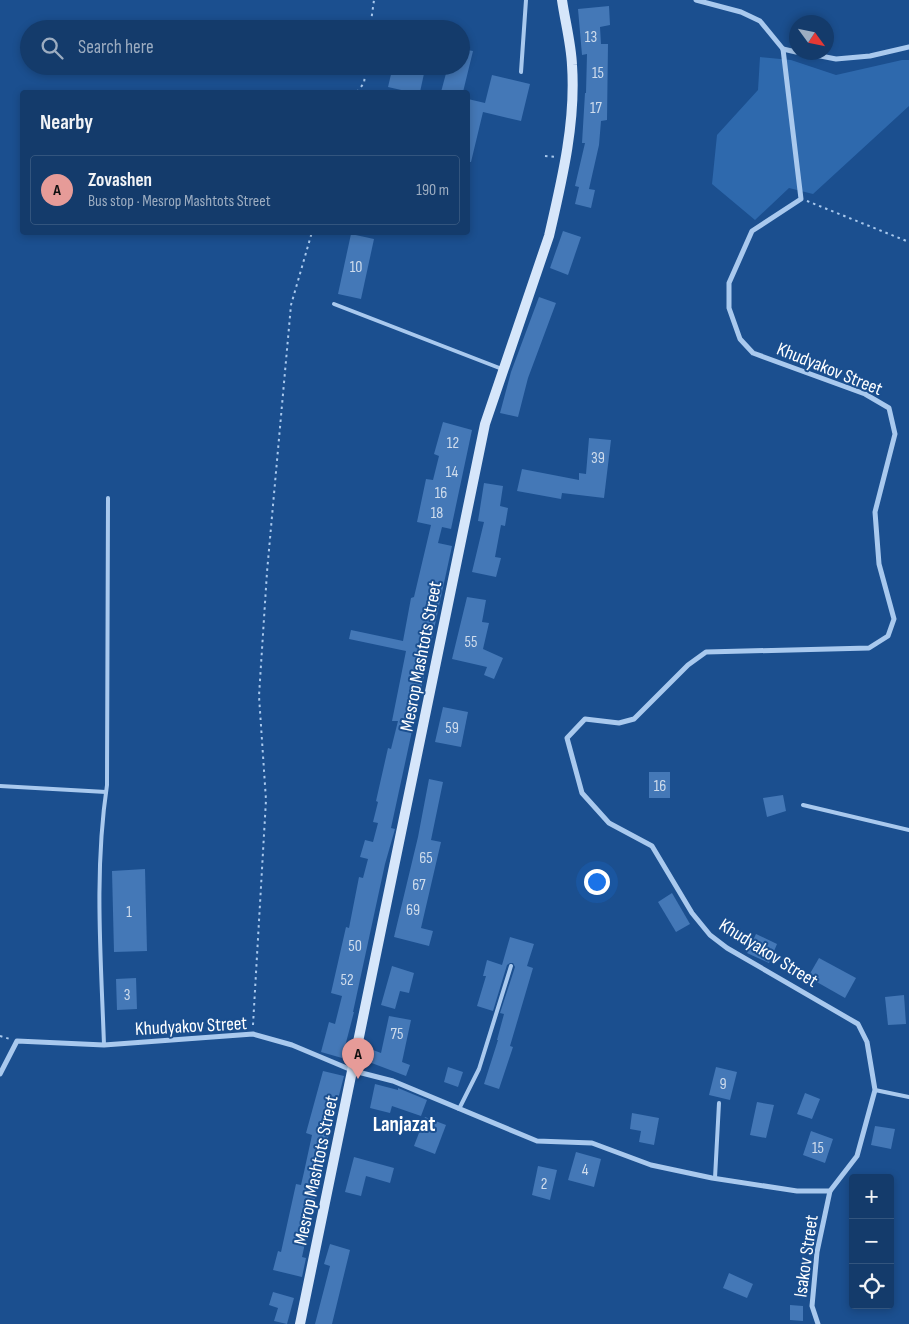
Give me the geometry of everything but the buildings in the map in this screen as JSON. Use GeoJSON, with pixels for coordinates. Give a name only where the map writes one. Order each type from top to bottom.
{"type":"FeatureCollection","features":[{"type":"Feature","properties":{"kind":"street","name":"Mesrop Mashtots Street"},"geometry":{"type":"LineString","coordinates":[[300,1324],[354,1071],[485,424],[549,236],[570,130],[572,64],[562,0]]}},
{"type":"Feature","properties":{"kind":"street"},"geometry":{"type":"LineString","coordinates":[[696,0],[741,12],[760,21],[783,49],[801,198]]}},
{"type":"Feature","properties":{"kind":"street"},"geometry":{"type":"LineString","coordinates":[[834,59],[870,56],[909,47]]}},
{"type":"Feature","properties":{"kind":"street"},"geometry":{"type":"LineString","coordinates":[[783,49],[789,50]]}},
{"type":"Feature","properties":{"kind":"street","name":"Khudyakov Street"},"geometry":{"type":"LineString","coordinates":[[0,1074],[17,1041],[104,1045],[253,1034],[292,1045],[354,1071],[393,1081],[537,1141],[592,1143],[652,1165],[715,1178],[797,1191],[830,1191],[857,1156],[875,1090],[867,1042],[858,1024],[727,948],[710,935],[692,913],[652,846],[609,823],[582,792],[567,738],[585,719],[619,723],[634,719],[688,665],[706,652],[869,648],[888,636],[894,619],[879,564],[875,512],[894,434],[889,408],[865,394],[754,353],[740,339],[729,308],[729,283],[752,231],[801,198]]}},
{"type":"Feature","properties":{"kind":"street","name":"Isakov Street"},"geometry":{"type":"LineString","coordinates":[[818,1324],[812,1306],[817,1252],[830,1191]]}},
{"type":"Feature","properties":{"kind":"lane"},"geometry":{"type":"LineString","coordinates":[[521,72],[526,0]]}},
{"type":"Feature","properties":{"kind":"lane"},"geometry":{"type":"LineString","coordinates":[[334,304],[504,370]]}},
{"type":"Feature","properties":{"kind":"lane"},"geometry":{"type":"LineString","coordinates":[[104,1045],[98,885],[106,792],[108,498]]}},
{"type":"Feature","properties":{"kind":"lane"},"geometry":{"type":"LineString","coordinates":[[0,786],[106,792]]}},
{"type":"Feature","properties":{"kind":"lane"},"geometry":{"type":"LineString","coordinates":[[803,805],[909,830]]}},
{"type":"Feature","properties":{"kind":"lane"},"geometry":{"type":"LineString","coordinates":[[459,1109],[479,1068],[511,966]]}},
{"type":"Feature","properties":{"kind":"lane"},"geometry":{"type":"LineString","coordinates":[[875,1090],[909,1097]]}},
{"type":"Feature","properties":{"kind":"lane"},"geometry":{"type":"LineString","coordinates":[[715,1178],[719,1103]]}},
{"type":"Feature","properties":{"kind":"path"},"geometry":{"type":"LineString","coordinates":[[371,20],[374,0]]}},
{"type":"Feature","properties":{"kind":"path"},"geometry":{"type":"LineString","coordinates":[[359,90],[364,83],[365,75]]}},
{"type":"Feature","properties":{"kind":"path"},"geometry":{"type":"LineString","coordinates":[[801,198],[909,242]]}},
{"type":"Feature","properties":{"kind":"path"},"geometry":{"type":"LineString","coordinates":[[253,1034],[266,800],[259,696],[267,572],[291,305],[311,235]]}},
{"type":"Feature","properties":{"kind":"shaded area"},"geometry":{"type":"Polygon","coordinates":[[[760,57],[791,60],[836,75],[909,60],[909,106],[813,194],[789,188],[755,220],[712,184],[717,135],[758,90],[760,57]]]}},
{"type":"Feature","properties":{"kind":"place","name":"Zovashen"},"geometry":{"type":"Point","coordinates":[358,1079]}},
{"type":"Feature","properties":{"kind":"district","name":"Lanjazat"},"geometry":{"type":"Point","coordinates":[404,1124]}}]}
